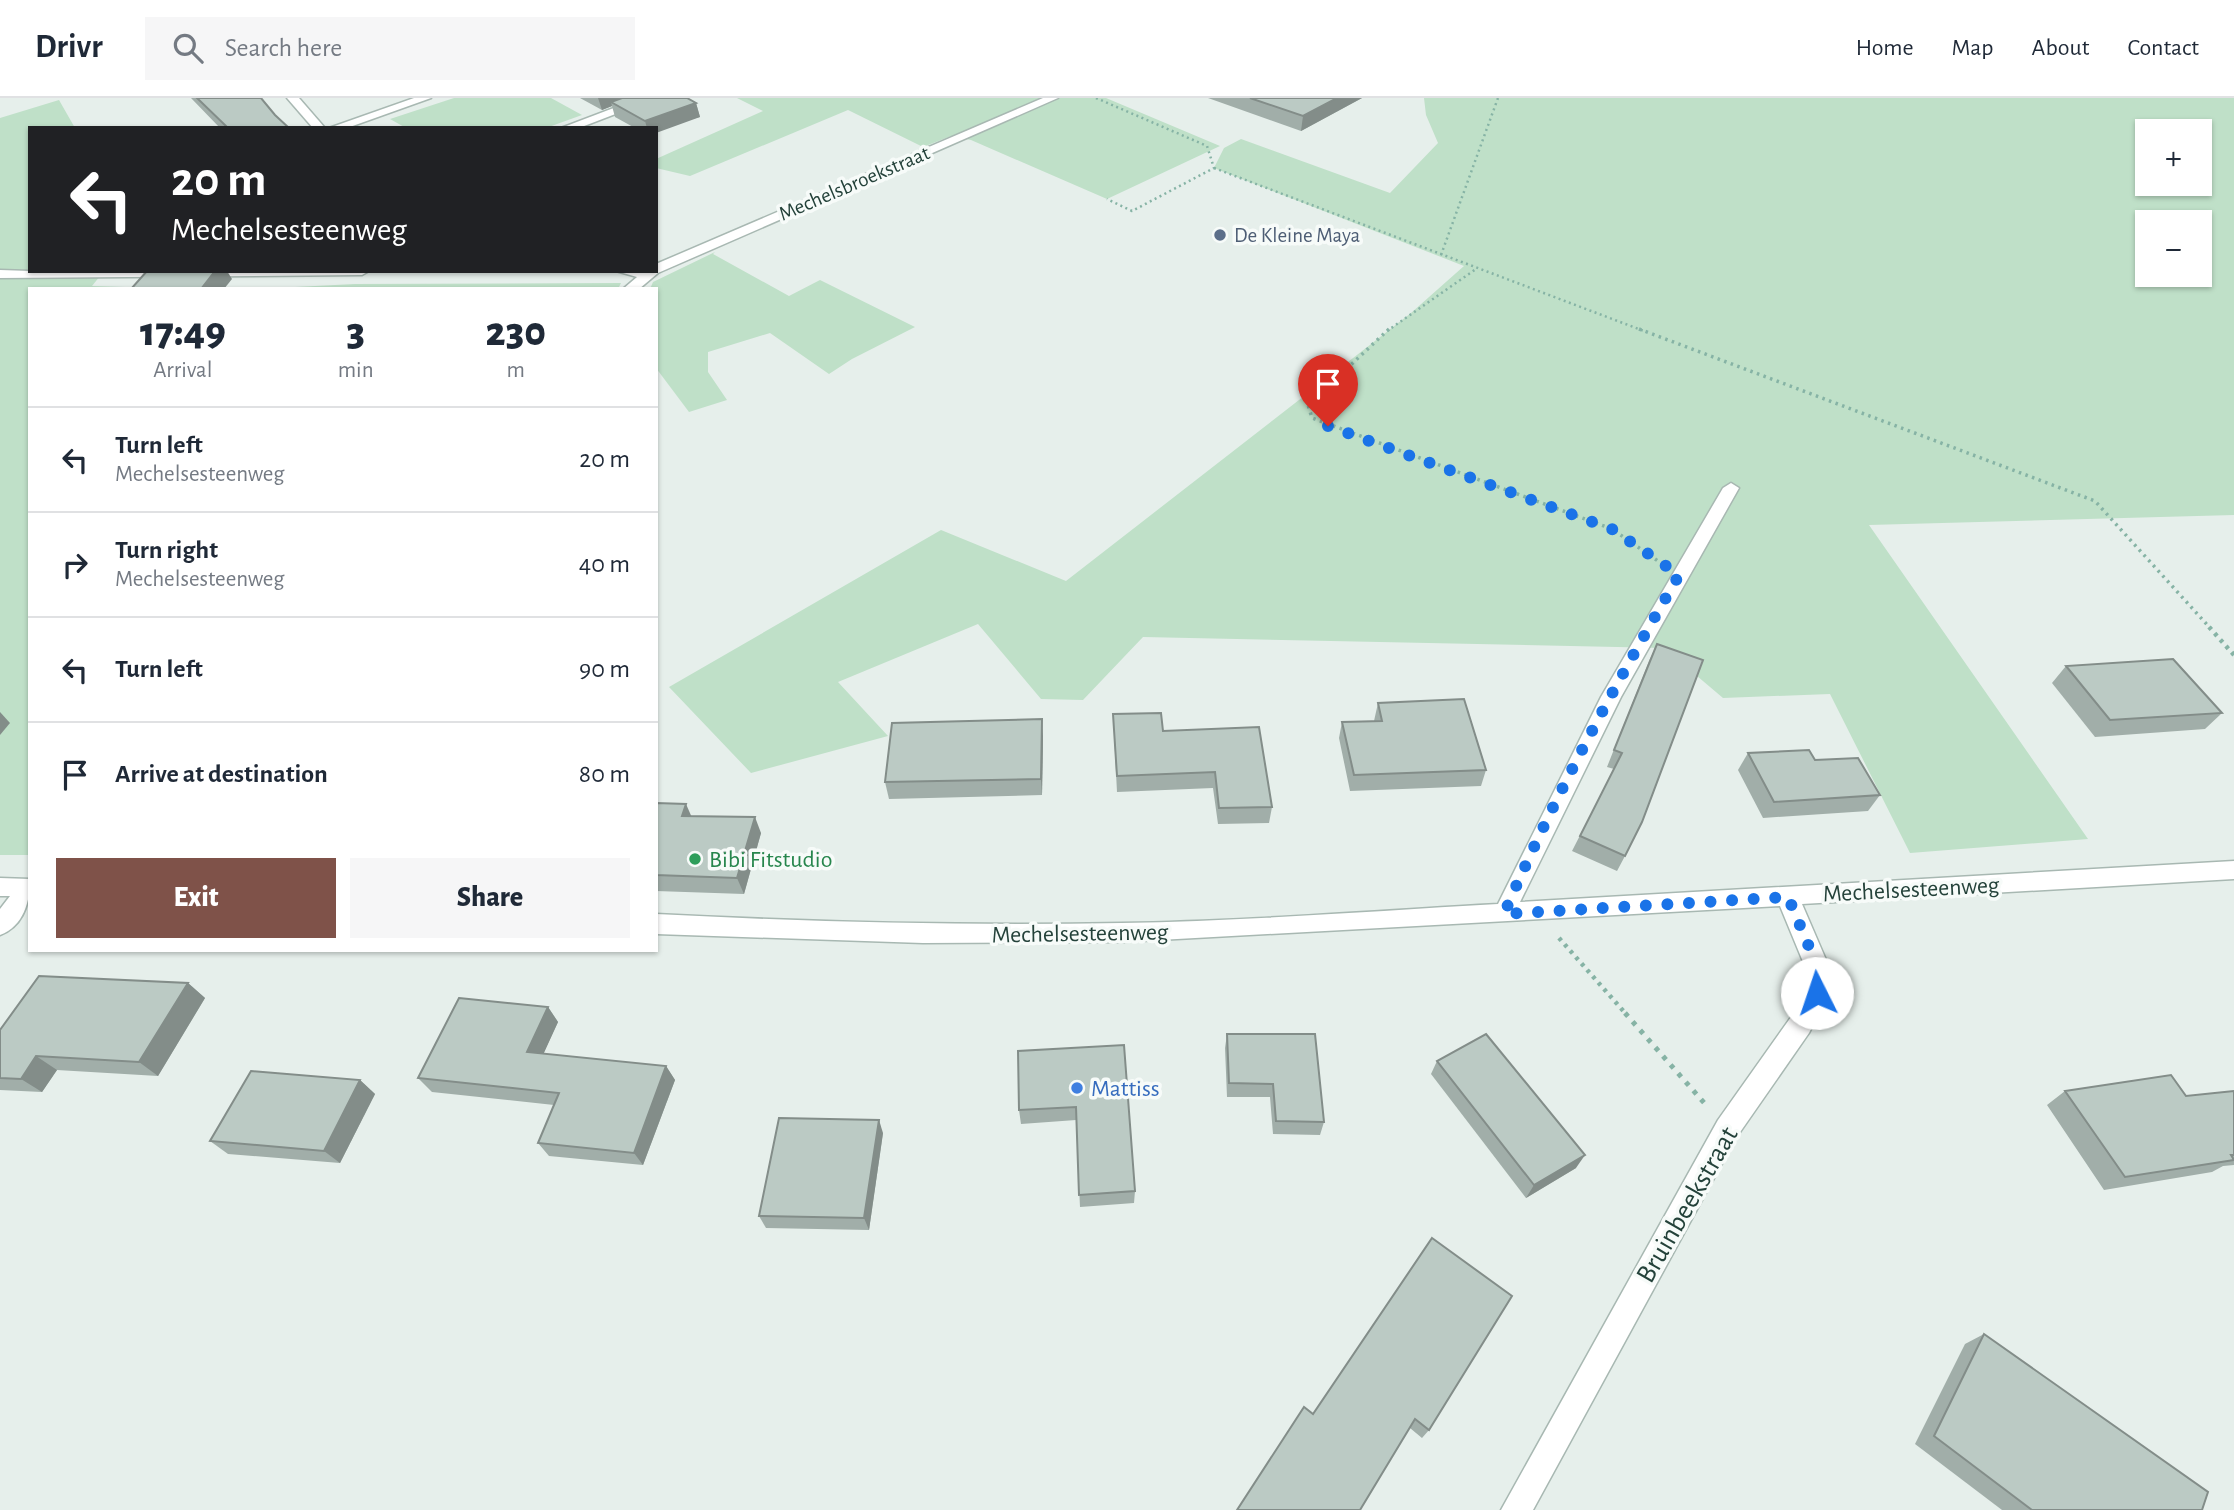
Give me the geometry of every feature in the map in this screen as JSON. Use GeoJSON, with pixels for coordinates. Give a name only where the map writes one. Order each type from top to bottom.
{"type":"FeatureCollection","features":[{"type":"Feature","properties":{"kind":"street"},"geometry":{"type":"LineString","coordinates":[[293,98],[317,126]]}},
{"type":"Feature","properties":{"kind":"street"},"geometry":{"type":"LineString","coordinates":[[341,126],[425,98]]}},
{"type":"Feature","properties":{"kind":"street"},"geometry":{"type":"LineString","coordinates":[[573,126],[651,98]]}},
{"type":"Feature","properties":{"kind":"street","name":"Mechelsbroekstraat"},"geometry":{"type":"LineString","coordinates":[[658,268],[1052,98]]}},
{"type":"Feature","properties":{"kind":"street"},"geometry":{"type":"LineString","coordinates":[[0,274],[121,273]]}},
{"type":"Feature","properties":{"kind":"street"},"geometry":{"type":"LineString","coordinates":[[632,287],[650,273]]}},
{"type":"Feature","properties":{"kind":"street"},"geometry":{"type":"LineString","coordinates":[[1504,914],[1531,851],[1637,646],[1731,488]]}},
{"type":"Feature","properties":{"kind":"street","name":"Mechelsesteenweg"},"geometry":{"type":"LineString","coordinates":[[658,925],[793,931],[1056,936],[1504,914],[2234,870]]}},
{"type":"Feature","properties":{"kind":"street"},"geometry":{"type":"LineString","coordinates":[[0,887],[28,888]]}},
{"type":"Feature","properties":{"kind":"street"},"geometry":{"type":"LineString","coordinates":[[0,925],[28,890]]}},
{"type":"Feature","properties":{"kind":"street","name":"Bruinbeekstraat"},"geometry":{"type":"LineString","coordinates":[[1516,1510],[1727,1129],[1800,1025],[1817,993],[1818,968],[1788,897]]}},
{"type":"Feature","properties":{"kind":"path"},"geometry":{"type":"LineString","coordinates":[[1096,98],[1207,146],[1214,169]]}},
{"type":"Feature","properties":{"kind":"path"},"geometry":{"type":"LineString","coordinates":[[1441,255],[1498,98]]}},
{"type":"Feature","properties":{"kind":"path"},"geometry":{"type":"LineString","coordinates":[[1107,199],[1132,211],[1214,169],[2095,501],[2234,655]]}},
{"type":"Feature","properties":{"kind":"path"},"geometry":{"type":"LineString","coordinates":[[1477,269],[1398,320],[1308,405],[1312,418],[1612,529],[1679,575]]}},
{"type":"Feature","properties":{"kind":"path"},"geometry":{"type":"LineString","coordinates":[[1536,912],[1727,1129]]}},
{"type":"Feature","properties":{"kind":"green space"},"geometry":{"type":"Polygon","coordinates":[[[454,98],[551,98],[582,115],[552,126],[402,126],[390,119],[454,98]]]}},
{"type":"Feature","properties":{"kind":"green space"},"geometry":{"type":"Polygon","coordinates":[[[737,98],[1106,98],[1220,146],[1107,199],[971,140],[951,136],[923,147],[848,110],[690,176],[658,168],[658,158],[763,111],[737,98]]]}},
{"type":"Feature","properties":{"kind":"green space"},"geometry":{"type":"Polygon","coordinates":[[[1424,98],[2234,98],[2234,515],[1869,525],[2088,839],[1910,853],[1830,694],[1723,698],[1664,648],[1143,637],[1083,700],[1041,699],[978,624],[838,682],[888,736],[751,773],[669,687],[941,530],[1066,581],[1411,313],[1464,266],[1214,168],[1224,148],[1241,139],[1390,193],[1438,143],[1426,115],[1424,98]]]}},
{"type":"Feature","properties":{"kind":"green space"},"geometry":{"type":"Polygon","coordinates":[[[59,100],[74,126],[28,126],[28,273],[102,273],[92,286],[125,287],[28,287],[28,855],[0,855],[0,118],[59,100]]]}},
{"type":"Feature","properties":{"kind":"green space"},"geometry":{"type":"Polygon","coordinates":[[[715,252],[713,254],[789,296],[820,280],[915,327],[852,359],[829,374],[770,333],[708,352],[708,372],[727,400],[689,412],[658,371],[658,287],[651,287],[653,282],[715,252]]]}},
{"type":"Feature","properties":{"kind":"green space"},"geometry":{"type":"Polygon","coordinates":[[[621,283],[619,287],[295,287],[355,284],[621,283]]]}},
{"type":"Feature","properties":{"kind":"building"},"geometry":{"type":"Polygon","coordinates":[[[197,98],[261,98],[287,126],[226,126],[197,98]]]}},
{"type":"Feature","properties":{"kind":"building"},"geometry":{"type":"Polygon","coordinates":[[[622,98],[687,98],[696,103],[645,121],[611,102],[622,98]]]}},
{"type":"Feature","properties":{"kind":"building"},"geometry":{"type":"Polygon","coordinates":[[[1250,98],[1337,98],[1303,116],[1250,98]]]}},
{"type":"Feature","properties":{"kind":"building"},"geometry":{"type":"Polygon","coordinates":[[[145,273],[213,273],[203,287],[133,287],[145,273]]]}},
{"type":"Feature","properties":{"kind":"building"},"geometry":{"type":"Polygon","coordinates":[[[1657,644],[1703,660],[1642,822],[1625,856],[1580,836],[1622,753],[1614,750],[1657,644]]]}},
{"type":"Feature","properties":{"kind":"building"},"geometry":{"type":"Polygon","coordinates":[[[2173,659],[2222,713],[2110,720],[2066,666],[2173,659]]]}},
{"type":"Feature","properties":{"kind":"building"},"geometry":{"type":"Polygon","coordinates":[[[1464,699],[1486,770],[1354,775],[1342,722],[1382,721],[1378,703],[1464,699]]]}},
{"type":"Feature","properties":{"kind":"building"},"geometry":{"type":"Polygon","coordinates":[[[1161,713],[1163,731],[1259,727],[1272,807],[1219,808],[1215,772],[1117,776],[1113,714],[1161,713]]]}},
{"type":"Feature","properties":{"kind":"building"},"geometry":{"type":"Polygon","coordinates":[[[1042,719],[1041,779],[885,782],[892,723],[1042,719]]]}},
{"type":"Feature","properties":{"kind":"building"},"geometry":{"type":"Polygon","coordinates":[[[1809,750],[1815,760],[1858,758],[1880,795],[1774,802],[1748,753],[1809,750]]]}},
{"type":"Feature","properties":{"kind":"building"},"geometry":{"type":"Polygon","coordinates":[[[658,803],[686,804],[682,816],[755,817],[737,878],[658,875],[658,803]]]}},
{"type":"Feature","properties":{"kind":"building"},"geometry":{"type":"Polygon","coordinates":[[[39,976],[188,983],[139,1062],[36,1056],[21,1079],[0,1078],[0,1030],[39,976]]]}},
{"type":"Feature","properties":{"kind":"building"},"geometry":{"type":"Polygon","coordinates":[[[459,998],[548,1007],[527,1052],[666,1066],[634,1153],[538,1143],[559,1093],[418,1078],[459,998]]]}},
{"type":"Feature","properties":{"kind":"building"},"geometry":{"type":"Polygon","coordinates":[[[1227,1034],[1315,1034],[1324,1122],[1276,1121],[1273,1084],[1229,1083],[1227,1034]]]}},
{"type":"Feature","properties":{"kind":"building"},"geometry":{"type":"Polygon","coordinates":[[[1486,1034],[1585,1155],[1534,1185],[1437,1061],[1486,1034]]]}},
{"type":"Feature","properties":{"kind":"building"},"geometry":{"type":"Polygon","coordinates":[[[1124,1045],[1135,1191],[1079,1195],[1076,1107],[1019,1110],[1018,1051],[1124,1045]]]}},
{"type":"Feature","properties":{"kind":"building"},"geometry":{"type":"Polygon","coordinates":[[[251,1071],[360,1080],[324,1151],[210,1141],[251,1071]]]}},
{"type":"Feature","properties":{"kind":"building"},"geometry":{"type":"Polygon","coordinates":[[[2171,1075],[2186,1096],[2234,1091],[2234,1155],[2231,1155],[2234,1160],[2125,1177],[2065,1091],[2171,1075]]]}},
{"type":"Feature","properties":{"kind":"building"},"geometry":{"type":"Polygon","coordinates":[[[779,1118],[879,1120],[864,1218],[759,1216],[779,1118]]]}},
{"type":"Feature","properties":{"kind":"building"},"geometry":{"type":"Polygon","coordinates":[[[1432,1238],[1512,1296],[1429,1430],[1415,1419],[1360,1510],[1237,1510],[1304,1407],[1313,1414],[1432,1238]]]}},
{"type":"Feature","properties":{"kind":"building"},"geometry":{"type":"Polygon","coordinates":[[[1984,1334],[2208,1492],[2202,1510],[2032,1510],[1934,1436],[1984,1334]]]}},
{"type":"Feature","properties":{"kind":"place","name":"De Kleine Maya"},"geometry":{"type":"Point","coordinates":[1220,235]}},
{"type":"Feature","properties":{"kind":"place","name":"Bibi Fitstudio"},"geometry":{"type":"Point","coordinates":[695,859]}},
{"type":"Feature","properties":{"kind":"place","name":"Mattiss"},"geometry":{"type":"Point","coordinates":[1077,1088]}},
{"type":"Feature","properties":{"kind":"route"},"geometry":{"type":"LineString","coordinates":[[1328,426],[1612,529],[1679,575],[1637,646],[1531,851],[1504,914],[1788,897],[1799,917],[1818,968],[1817,993]]}}]}
